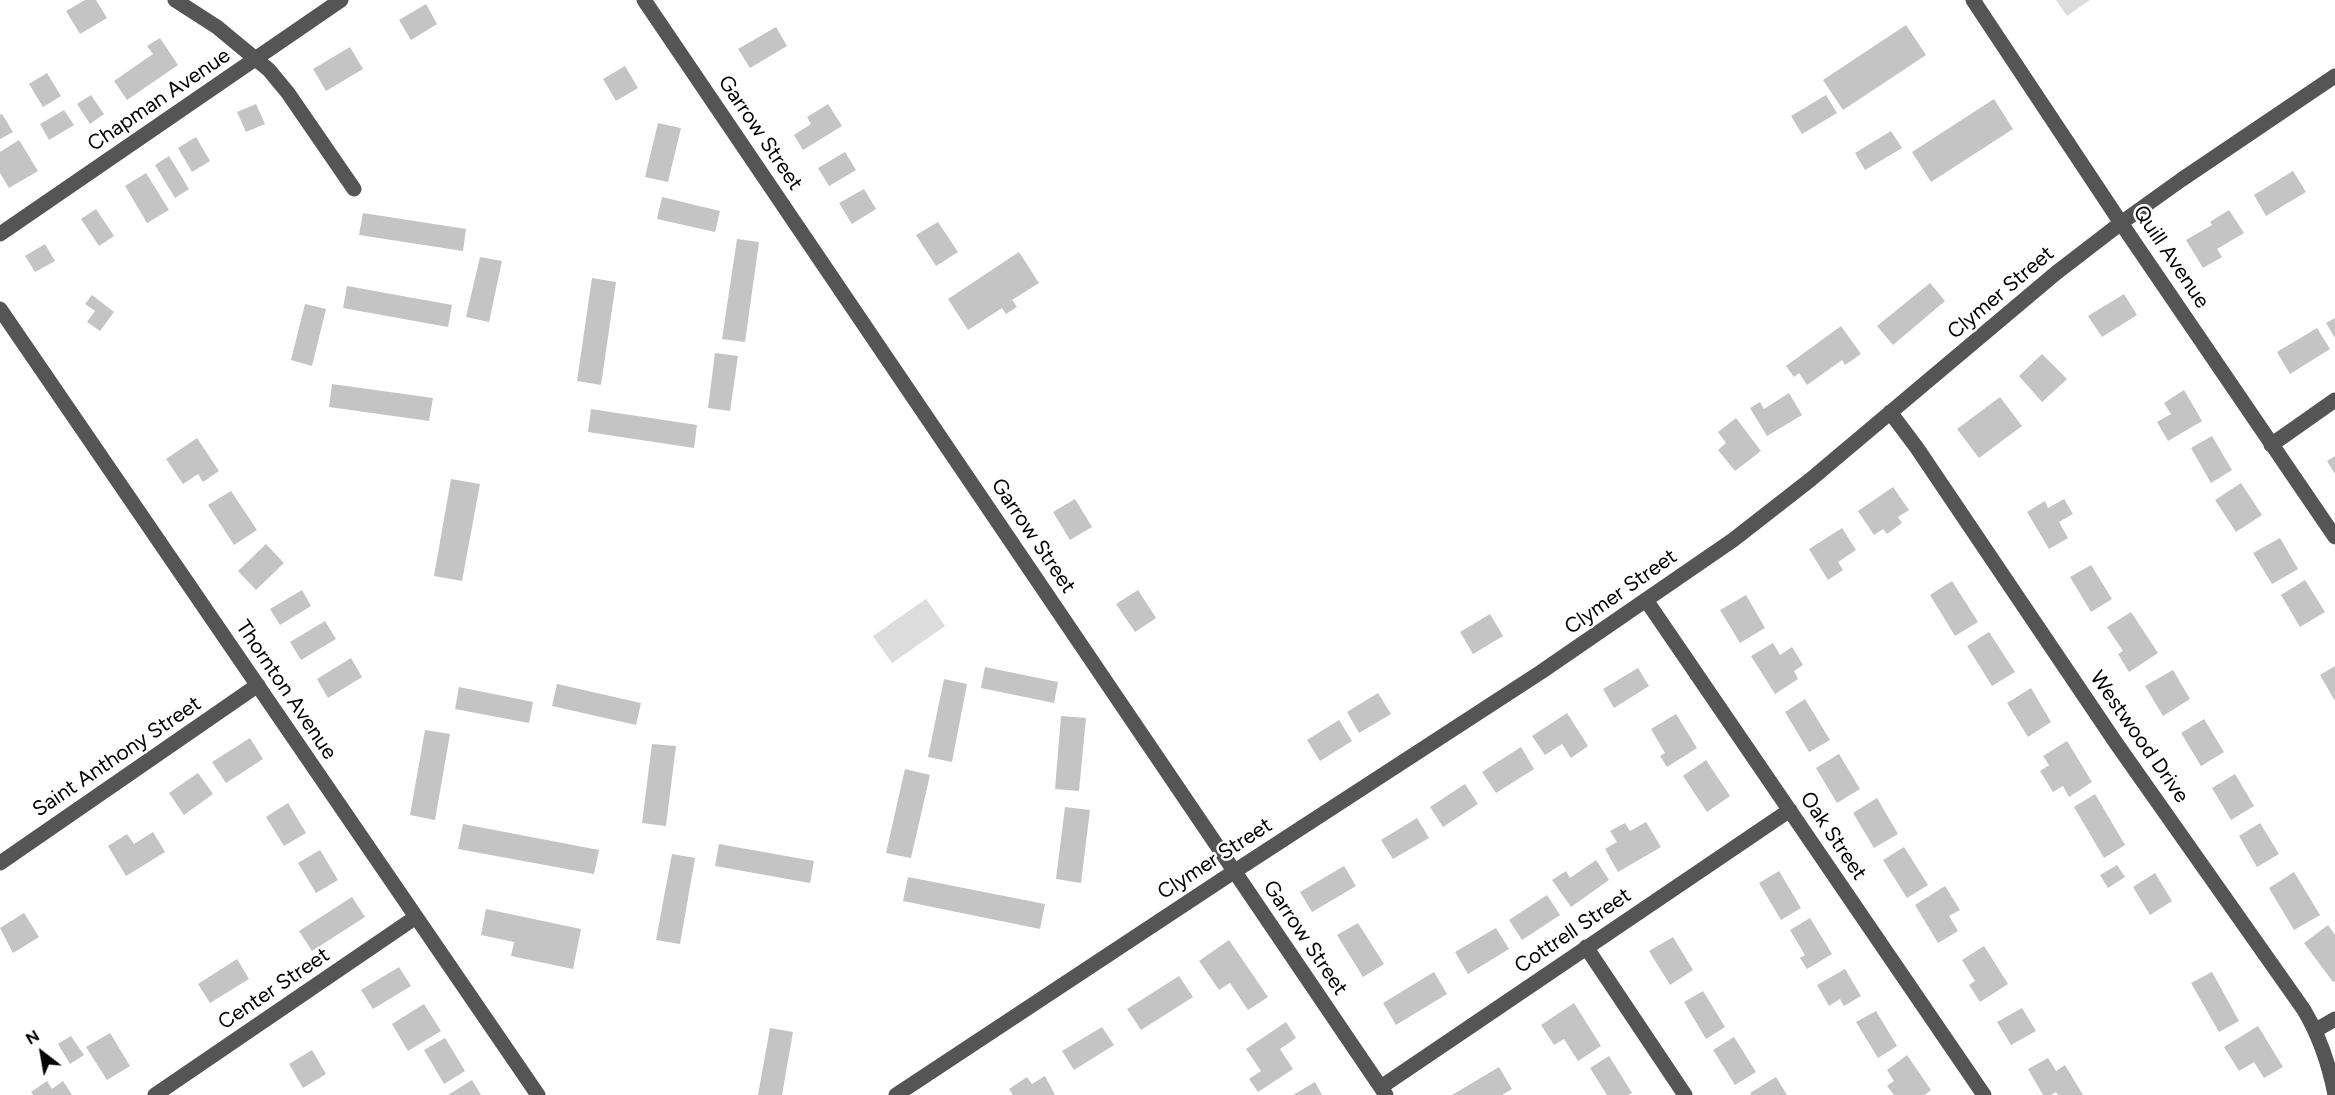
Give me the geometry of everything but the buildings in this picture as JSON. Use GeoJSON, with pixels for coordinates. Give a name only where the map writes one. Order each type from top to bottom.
{"type":"FeatureCollection","features":[{"type":"Feature","properties":{"kind":"street"},"geometry":{"type":"LineString","coordinates":[[175,0],[217,27],[269,70],[288,93],[354,189]]}},
{"type":"Feature","properties":{"kind":"street","name":"Chapman Avenue"},"geometry":{"type":"LineString","coordinates":[[0,234],[341,0]]}},
{"type":"Feature","properties":{"kind":"street","name":"Garrow Street"},"geometry":{"type":"LineString","coordinates":[[644,0],[1384,1091]]}},
{"type":"Feature","properties":{"kind":"street","name":"Quill Avenue"},"geometry":{"type":"LineString","coordinates":[[1973,0],[2121,223],[2335,537]]}},
{"type":"Feature","properties":{"kind":"street","name":"Clymer Street"},"geometry":{"type":"LineString","coordinates":[[896,1095],[1541,672],[1646,600],[1775,508],[2056,273],[2121,223],[2335,76]]}},
{"type":"Feature","properties":{"kind":"street","name":"Thornton Avenue"},"geometry":{"type":"LineString","coordinates":[[0,309],[538,1095]]}},
{"type":"Feature","properties":{"kind":"street"},"geometry":{"type":"LineString","coordinates":[[2271,445],[2335,400]]}},
{"type":"Feature","properties":{"kind":"street","name":"Westwood Drive"},"geometry":{"type":"LineString","coordinates":[[1890,412],[2316,1030],[2326,1056],[2335,1095]]}},
{"type":"Feature","properties":{"kind":"street","name":"Oak Street"},"geometry":{"type":"LineString","coordinates":[[1646,600],[1984,1095]]}},
{"type":"Feature","properties":{"kind":"street","name":"Saint Anthony Street"},"geometry":{"type":"LineString","coordinates":[[0,862],[258,685]]}},
{"type":"Feature","properties":{"kind":"street","name":"Cottrell Street"},"geometry":{"type":"LineString","coordinates":[[1384,1091],[1586,948],[1790,810]]}},
{"type":"Feature","properties":{"kind":"street","name":"Center Street"},"geometry":{"type":"LineString","coordinates":[[159,1094],[416,917]]}},
{"type":"Feature","properties":{"kind":"street"},"geometry":{"type":"LineString","coordinates":[[1586,948],[1685,1095]]}},
{"type":"Feature","properties":{"kind":"street"},"geometry":{"type":"LineString","coordinates":[[2316,1030],[2335,1019]]}},
{"type":"Feature","properties":{"kind":"shaded area"},"geometry":{"type":"Polygon","coordinates":[[[2056,0],[2090,0],[2067,16],[2056,0]]]}},
{"type":"Feature","properties":{"kind":"shaded area"},"geometry":{"type":"Polygon","coordinates":[[[926,599],[945,626],[892,663],[873,636],[926,599]]]}}]}
